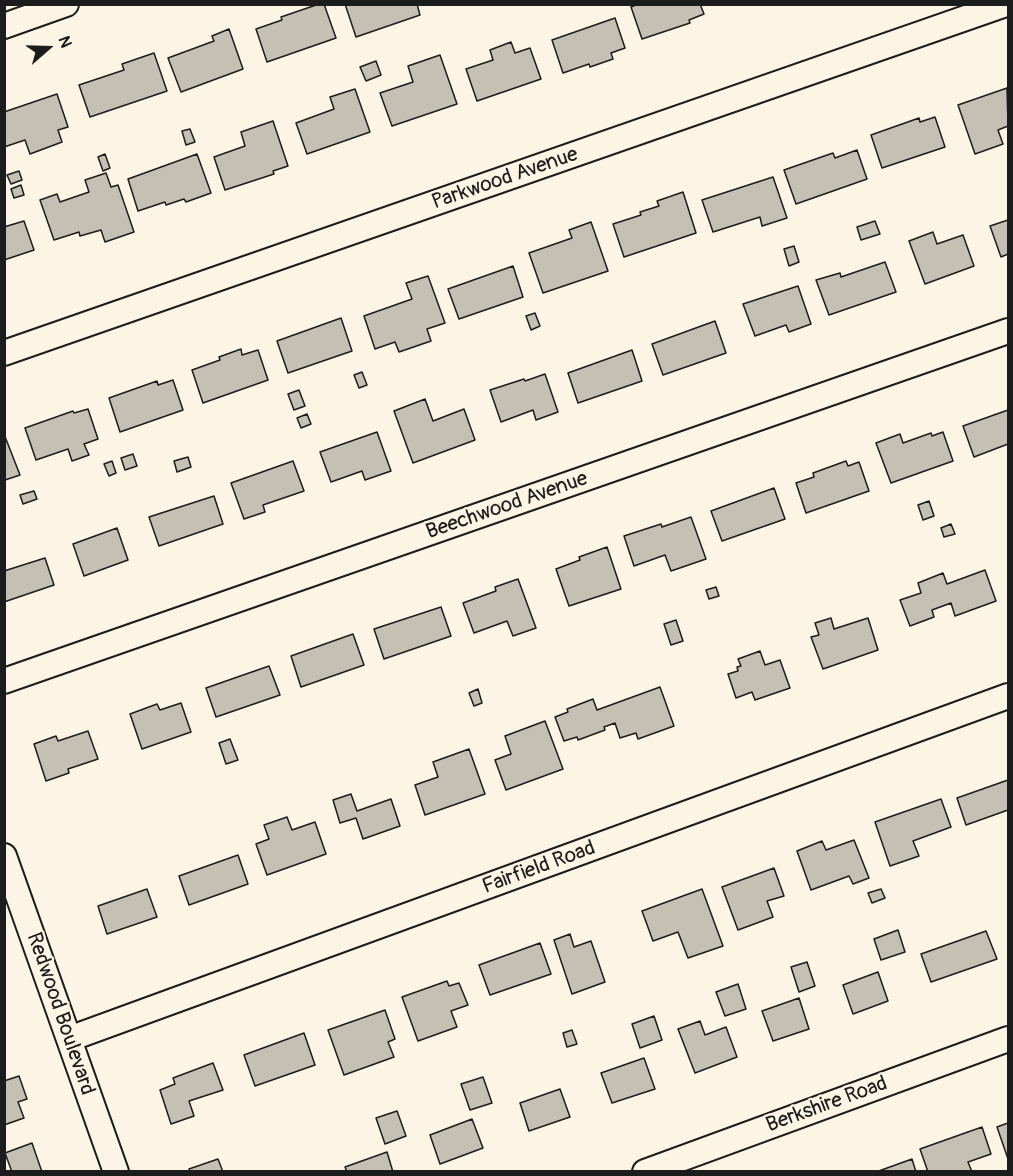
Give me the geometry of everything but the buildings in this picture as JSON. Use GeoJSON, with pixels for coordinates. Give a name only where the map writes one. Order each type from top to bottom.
{"type":"FeatureCollection","features":[{"type":"Feature","properties":{"kind":"street"},"geometry":{"type":"LineString","coordinates":[[4,26],[66,4]]}},
{"type":"Feature","properties":{"kind":"street","name":"Parkwood Avenue"},"geometry":{"type":"LineString","coordinates":[[4,352],[1006,4]]}},
{"type":"Feature","properties":{"kind":"street","name":"Beechwood Avenue"},"geometry":{"type":"LineString","coordinates":[[4,681],[1008,331]]}},
{"type":"Feature","properties":{"kind":"street","name":"Fairfield Road"},"geometry":{"type":"LineString","coordinates":[[69,1039],[1008,696]]}},
{"type":"Feature","properties":{"kind":"street","name":"Redwood Boulevard"},"geometry":{"type":"LineString","coordinates":[[4,856],[116,1172]]}},
{"type":"Feature","properties":{"kind":"street","name":"Berkshire Road"},"geometry":{"type":"LineString","coordinates":[[645,1172],[1008,1039]]}}]}
